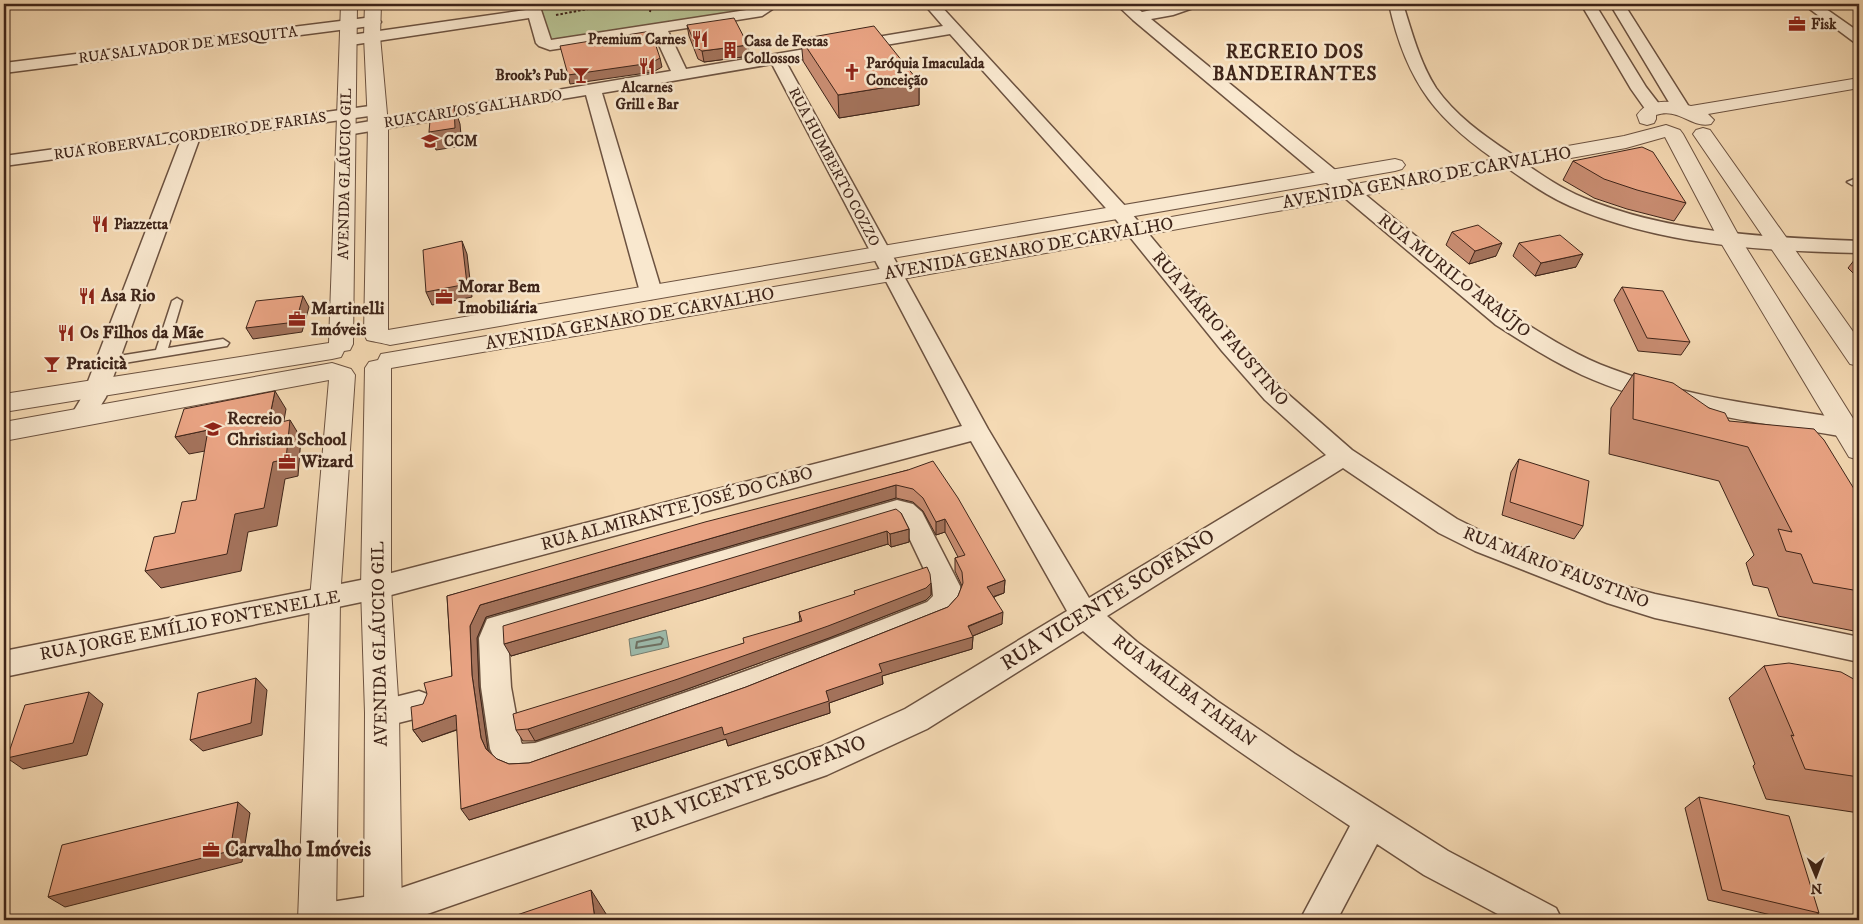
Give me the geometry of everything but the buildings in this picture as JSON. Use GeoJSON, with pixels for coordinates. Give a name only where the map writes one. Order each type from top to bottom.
{"type":"FeatureCollection","features":[{"type":"Feature","properties":{"kind":"street","name":"AVENIDA GLÁUCIO GIL"},"geometry":{"type":"LineString","coordinates":[[316,920],[325,599],[347,122],[349,4]]}},
{"type":"Feature","properties":{"kind":"street"},"geometry":{"type":"LineString","coordinates":[[534,12],[544,43],[550,45],[757,13],[767,8],[766,4]]}},
{"type":"Feature","properties":{"kind":"street","name":"RUA MÁRIO FAUSTINO"},"geometry":{"type":"LineString","coordinates":[[931,4],[1120,212],[1178,285],[1267,387],[1343,456],[1448,526],[1484,544],[1617,595],[1664,608],[1859,650]]}},
{"type":"Feature","properties":{"kind":"street"},"geometry":{"type":"LineString","coordinates":[[1130,10],[1168,12],[1191,4]]}},
{"type":"Feature","properties":{"kind":"street"},"geometry":{"type":"LineString","coordinates":[[1396,4],[1416,64],[1429,90],[1458,122],[1491,149],[1554,190],[1604,213],[1676,230],[1780,244],[1859,247]]}},
{"type":"Feature","properties":{"kind":"street"},"geometry":{"type":"LineString","coordinates":[[1588,4],[1639,89],[1654,125],[1670,132],[1691,136],[1706,130],[1859,100]]}},
{"type":"Feature","properties":{"kind":"street"},"geometry":{"type":"LineString","coordinates":[[1617,4],[1685,111],[1698,116],[1780,244],[1859,358]]}},
{"type":"Feature","properties":{"kind":"street"},"geometry":{"type":"LineString","coordinates":[[1810,4],[1857,36]]}},
{"type":"Feature","properties":{"kind":"street","name":"RUA MURILO ARAÚJO"},"geometry":{"type":"LineString","coordinates":[[1130,10],[1504,320],[1556,353],[1604,375],[1649,389],[1724,406],[1846,428]]}},
{"type":"Feature","properties":{"kind":"street","name":"RUA SALVADOR DE MESQUITA"},"geometry":{"type":"LineString","coordinates":[[4,68],[348,33],[373,21],[534,12]]}},
{"type":"Feature","properties":{"kind":"street","name":"AVENIDA GLÁUCIO GIL"},"geometry":{"type":"LineString","coordinates":[[373,21],[384,350],[376,588],[382,712],[383,916]]}},
{"type":"Feature","properties":{"kind":"street"},"geometry":{"type":"LineString","coordinates":[[659,29],[681,75]]}},
{"type":"Feature","properties":{"kind":"street","name":"RUA CARLOS GALHARDO"},"geometry":{"type":"LineString","coordinates":[[347,122],[593,90],[954,29]]}},
{"type":"Feature","properties":{"kind":"street","name":"RUA HUMBERTO COZZO"},"geometry":{"type":"LineString","coordinates":[[777,59],[886,264]]}},
{"type":"Feature","properties":{"kind":"street"},"geometry":{"type":"LineString","coordinates":[[1685,111],[1859,83]]}},
{"type":"Feature","properties":{"kind":"street"},"geometry":{"type":"LineString","coordinates":[[593,90],[651,292]]}},
{"type":"Feature","properties":{"kind":"street","name":"AVENIDA GENARO DE CARVALHO"},"geometry":{"type":"LineString","coordinates":[[384,350],[886,264],[1120,212],[1491,149],[1651,114],[1665,108],[1685,111]]}},
{"type":"Feature","properties":{"kind":"street","name":"RUA ROBERVAL CORDEIRO DE FARIAS"},"geometry":{"type":"LineString","coordinates":[[4,160],[192,135],[347,122]]}},
{"type":"Feature","properties":{"kind":"street"},"geometry":{"type":"LineString","coordinates":[[1670,132],[1729,238],[1859,450]]}},
{"type":"Feature","properties":{"kind":"street","name":"AVENIDA GENARO DE CARVALHO"},"geometry":{"type":"LineString","coordinates":[[384,350],[651,292],[886,264],[1135,230],[1626,142],[1670,132]]}},
{"type":"Feature","properties":{"kind":"street"},"geometry":{"type":"LineString","coordinates":[[82,418],[90,406],[97,388],[192,135]]}},
{"type":"Feature","properties":{"kind":"street","name":"RUA MALBA TAHAN"},"geometry":{"type":"LineString","coordinates":[[886,264],[977,431],[1084,614],[1206,711],[1371,821],[1436,863],[1544,920]]}},
{"type":"Feature","properties":{"kind":"street"},"geometry":{"type":"LineString","coordinates":[[4,403],[97,388],[337,360],[360,375],[384,350],[358,336],[337,360],[82,418],[4,431]]}},
{"type":"Feature","properties":{"kind":"street","name":"RUA ALMIRANTE JOSÉ DO CABO"},"geometry":{"type":"LineString","coordinates":[[376,588],[977,431]]}},
{"type":"Feature","properties":{"kind":"street","name":"RUA VICENTE SCOFANO"},"geometry":{"type":"LineString","coordinates":[[331,920],[383,916],[827,760],[916,719],[1343,456]]}},
{"type":"Feature","properties":{"kind":"street"},"geometry":{"type":"LineString","coordinates":[[889,511],[904,511],[913,519],[949,594],[946,602],[937,610],[819,658],[670,713],[535,758],[516,758],[506,748],[494,687],[492,638],[497,628],[503,625],[889,511]]}},
{"type":"Feature","properties":{"kind":"street","name":"RUA JORGE EMÍLIO FONTENELLE"},"geometry":{"type":"LineString","coordinates":[[4,664],[376,588]]}},
{"type":"Feature","properties":{"kind":"street"},"geometry":{"type":"LineString","coordinates":[[382,712],[419,705]]}},
{"type":"Feature","properties":{"kind":"street"},"geometry":{"type":"LineString","coordinates":[[1318,920],[1371,821]]}},
{"type":"Feature","properties":{"kind":"lane"},"geometry":{"type":"LineString","coordinates":[[161,353],[177,301]]}},
{"type":"Feature","properties":{"kind":"lane"},"geometry":{"type":"LineString","coordinates":[[106,362],[223,343]]}},
{"type":"Feature","properties":{"kind":"path"},"geometry":{"type":"LineString","coordinates":[[534,12],[570,12],[634,4]]}},
{"type":"Feature","properties":{"kind":"path"},"geometry":{"type":"LineString","coordinates":[[646,4],[658,4]]}},
{"type":"Feature","properties":{"kind":"green space"},"geometry":{"type":"Polygon","coordinates":[[[540,4],[759,4],[757,9],[555,41],[550,38],[540,4]]]}},
{"type":"Feature","properties":{"kind":"water"},"geometry":{"type":"Polygon","coordinates":[[[666,630],[669,647],[631,656],[629,639],[666,630]]]}},
{"type":"Feature","properties":{"kind":"place","name":"Fisk"},"geometry":{"type":"Point","coordinates":[1797,24]}},
{"type":"Feature","properties":{"kind":"place","name":"Premium Carnes"},"geometry":{"type":"Point","coordinates":[700,39]}},
{"type":"Feature","properties":{"kind":"place","name":"Casa de Festas Collossos"},"geometry":{"type":"Point","coordinates":[730,50]}},
{"type":"Feature","properties":{"kind":"place","name":"Alcarnes Grill e Bar"},"geometry":{"type":"Point","coordinates":[647,66]}},
{"type":"Feature","properties":{"kind":"place","name":"Paróquia Imaculada Conceição"},"geometry":{"type":"Point","coordinates":[852,72]}},
{"type":"Feature","properties":{"kind":"place","name":"Brook's Pub"},"geometry":{"type":"Point","coordinates":[581,75]}},
{"type":"Feature","properties":{"kind":"place","name":"CCM"},"geometry":{"type":"Point","coordinates":[430,141]}},
{"type":"Feature","properties":{"kind":"place","name":"Piazzetta"},"geometry":{"type":"Point","coordinates":[100,224]}},
{"type":"Feature","properties":{"kind":"place","name":"Asa Rio"},"geometry":{"type":"Point","coordinates":[87,296]}},
{"type":"Feature","properties":{"kind":"place","name":"Morar Bem Imobiliária"},"geometry":{"type":"Point","coordinates":[444,297]}},
{"type":"Feature","properties":{"kind":"place","name":"Martinelli Imóveis"},"geometry":{"type":"Point","coordinates":[297,319]}},
{"type":"Feature","properties":{"kind":"place","name":"Os Filhos da Mãe"},"geometry":{"type":"Point","coordinates":[66,333]}},
{"type":"Feature","properties":{"kind":"place","name":"Praticità"},"geometry":{"type":"Point","coordinates":[52,364]}},
{"type":"Feature","properties":{"kind":"place","name":"Recreio Christian School"},"geometry":{"type":"Point","coordinates":[213,429]}},
{"type":"Feature","properties":{"kind":"place","name":"Wizard"},"geometry":{"type":"Point","coordinates":[287,462]}},
{"type":"Feature","properties":{"kind":"place","name":"Carvalho Imóveis"},"geometry":{"type":"Point","coordinates":[211,850]}},
{"type":"Feature","properties":{"kind":"district","name":"RECREIO DOS BANDEIRANTES"},"geometry":{"type":"Point","coordinates":[1295,63]}}]}
